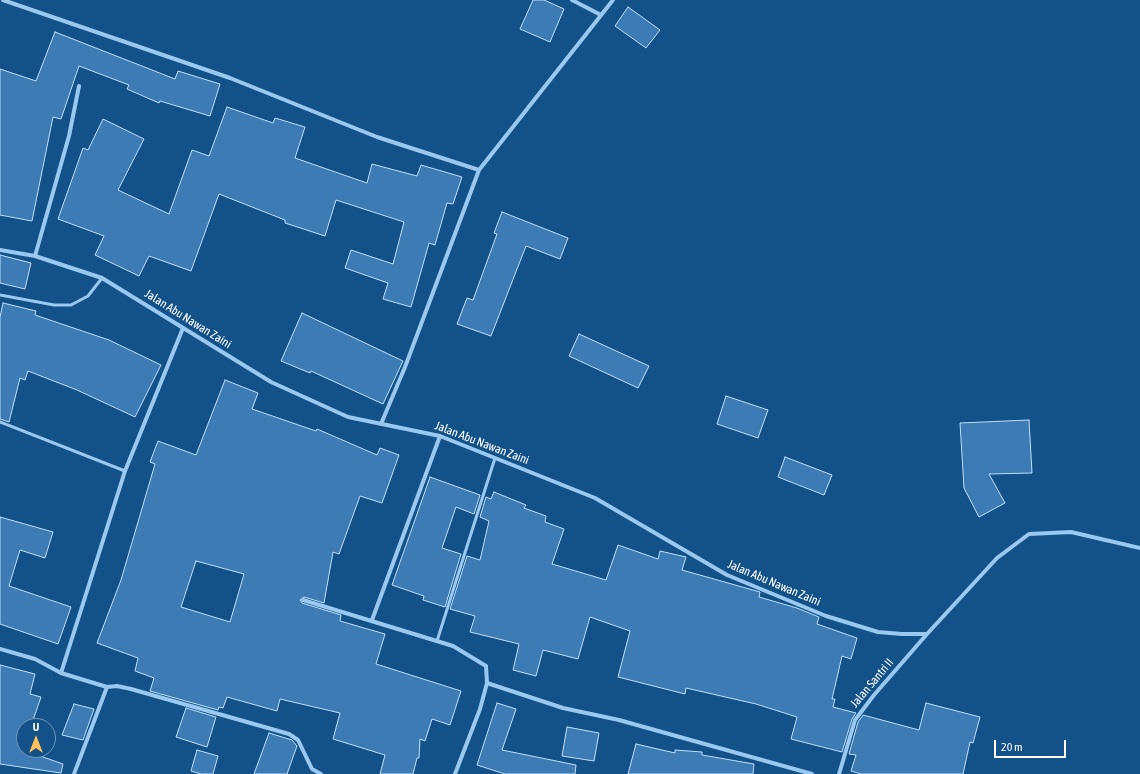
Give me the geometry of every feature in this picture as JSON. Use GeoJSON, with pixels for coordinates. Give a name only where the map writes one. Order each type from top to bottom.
{"type":"FeatureCollection","features":[{"type":"Feature","properties":{"kind":"street"},"geometry":{"type":"LineString","coordinates":[[3,0],[230,78],[376,137],[479,170]]}},
{"type":"Feature","properties":{"kind":"street"},"geometry":{"type":"LineString","coordinates":[[572,0],[601,15]]}},
{"type":"Feature","properties":{"kind":"street"},"geometry":{"type":"LineString","coordinates":[[381,424],[405,368],[479,170],[613,0]]}},
{"type":"Feature","properties":{"kind":"street"},"geometry":{"type":"LineString","coordinates":[[35,256],[69,136],[80,86]]}},
{"type":"Feature","properties":{"kind":"street","name":"Jalan Abu Nawan Zaini"},"geometry":{"type":"LineString","coordinates":[[0,250],[35,256],[102,278],[271,382],[348,417],[440,436],[595,498],[727,575],[826,616],[878,632],[927,634]]}},
{"type":"Feature","properties":{"kind":"street"},"geometry":{"type":"LineString","coordinates":[[61,673],[125,471],[183,328]]}},
{"type":"Feature","properties":{"kind":"street"},"geometry":{"type":"LineString","coordinates":[[372,620],[440,436]]}},
{"type":"Feature","properties":{"kind":"street","name":"Jalan Santri II"},"geometry":{"type":"LineString","coordinates":[[839,774],[855,720],[874,695],[927,634],[997,558],[1030,534],[1072,532],[1140,548]]}},
{"type":"Feature","properties":{"kind":"street"},"geometry":{"type":"LineString","coordinates":[[303,600],[453,646],[486,666],[487,683],[480,709],[455,774]]}},
{"type":"Feature","properties":{"kind":"street"},"geometry":{"type":"LineString","coordinates":[[0,650],[36,659],[61,673],[107,687],[117,686],[131,689],[289,734],[298,740],[312,769],[321,774]]}},
{"type":"Feature","properties":{"kind":"street"},"geometry":{"type":"LineString","coordinates":[[487,683],[563,708],[619,720],[812,774]]}},
{"type":"Feature","properties":{"kind":"street"},"geometry":{"type":"LineString","coordinates":[[74,774],[107,687]]}},
{"type":"Feature","properties":{"kind":"lane"},"geometry":{"type":"LineString","coordinates":[[0,295],[54,305],[71,305],[88,296],[102,278]]}},
{"type":"Feature","properties":{"kind":"lane"},"geometry":{"type":"LineString","coordinates":[[0,422],[125,471]]}},
{"type":"Feature","properties":{"kind":"lane"},"geometry":{"type":"LineString","coordinates":[[437,641],[495,458]]}},
{"type":"Feature","properties":{"kind":"building"},"geometry":{"type":"Polygon","coordinates":[[[533,0],[544,0],[564,9],[550,42],[520,29],[533,0]]]}},
{"type":"Feature","properties":{"kind":"building"},"geometry":{"type":"Polygon","coordinates":[[[628,7],[660,30],[646,48],[615,26],[628,7]]]}},
{"type":"Feature","properties":{"kind":"building"},"geometry":{"type":"Polygon","coordinates":[[[55,32],[175,79],[178,71],[220,84],[210,116],[160,101],[159,103],[127,89],[129,85],[79,66],[61,119],[53,117],[32,221],[0,215],[0,69],[36,81],[55,32]]]}},
{"type":"Feature","properties":{"kind":"building"},"geometry":{"type":"Polygon","coordinates":[[[227,107],[273,123],[275,118],[305,127],[295,158],[367,183],[372,164],[417,176],[421,165],[462,177],[453,204],[447,203],[435,245],[429,243],[411,307],[383,299],[388,283],[345,268],[351,250],[393,264],[404,222],[336,200],[325,236],[285,223],[285,220],[219,194],[191,271],[149,256],[139,276],[95,255],[104,236],[58,219],[83,148],[88,150],[103,119],[144,139],[118,190],[169,214],[192,150],[209,156],[227,107]]]}},
{"type":"Feature","properties":{"kind":"building"},"geometry":{"type":"Polygon","coordinates":[[[502,212],[568,238],[560,259],[526,246],[491,336],[457,324],[467,298],[473,300],[497,234],[494,233],[502,212]]]}},
{"type":"Feature","properties":{"kind":"building"},"geometry":{"type":"Polygon","coordinates":[[[0,255],[31,263],[25,289],[0,283],[0,255]]]}},
{"type":"Feature","properties":{"kind":"building"},"geometry":{"type":"Polygon","coordinates":[[[3,303],[36,311],[35,315],[109,340],[161,365],[135,417],[77,390],[28,371],[25,380],[20,378],[9,422],[0,419],[0,317],[3,303]]]}},
{"type":"Feature","properties":{"kind":"building"},"geometry":{"type":"Polygon","coordinates":[[[302,313],[403,361],[383,404],[311,371],[310,373],[281,361],[302,313]]]}},
{"type":"Feature","properties":{"kind":"building"},"geometry":{"type":"Polygon","coordinates":[[[579,334],[649,366],[638,388],[569,356],[579,334]]]}},
{"type":"Feature","properties":{"kind":"building"},"geometry":{"type":"Polygon","coordinates":[[[225,380],[258,393],[252,409],[316,431],[317,429],[377,455],[380,448],[399,455],[382,503],[360,496],[339,554],[333,552],[324,603],[304,597],[300,600],[302,603],[341,615],[340,621],[385,634],[376,664],[461,691],[450,725],[432,719],[425,741],[420,739],[419,758],[417,758],[413,774],[380,774],[385,755],[333,739],[340,713],[280,699],[277,711],[227,697],[223,708],[219,707],[218,710],[150,691],[154,678],[135,671],[138,658],[97,643],[121,580],[155,464],[150,462],[158,441],[196,455],[225,380]],[[196,561],[181,607],[230,622],[244,574],[196,561]]]}},
{"type":"Feature","properties":{"kind":"building"},"geometry":{"type":"Polygon","coordinates":[[[726,396],[768,410],[758,438],[717,424],[726,396]]]}},
{"type":"Feature","properties":{"kind":"building"},"geometry":{"type":"Polygon","coordinates":[[[1029,420],[1032,473],[989,474],[1005,503],[979,517],[964,488],[960,423],[1029,420]]]}},
{"type":"Feature","properties":{"kind":"building"},"geometry":{"type":"Polygon","coordinates":[[[785,457],[832,475],[824,495],[778,477],[785,457]]]}},
{"type":"Feature","properties":{"kind":"building"},"geometry":{"type":"Polygon","coordinates":[[[430,477],[480,495],[474,514],[456,507],[442,548],[461,554],[445,607],[423,600],[424,596],[392,585],[430,477]]]}},
{"type":"Feature","properties":{"kind":"building"},"geometry":{"type":"Polygon","coordinates":[[[494,492],[526,505],[524,508],[546,516],[545,522],[564,529],[552,564],[606,580],[618,545],[658,559],[660,551],[686,557],[682,570],[760,592],[759,597],[797,608],[819,617],[817,624],[857,638],[851,659],[842,656],[832,699],[835,699],[833,707],[856,713],[852,719],[842,752],[791,739],[797,717],[756,704],[686,688],[685,694],[618,677],[630,631],[590,617],[578,659],[543,650],[536,676],[513,670],[519,644],[470,632],[475,616],[450,609],[467,556],[480,560],[489,521],[480,517],[486,497],[491,499],[494,492]]]}},
{"type":"Feature","properties":{"kind":"building"},"geometry":{"type":"Polygon","coordinates":[[[0,517],[53,532],[45,558],[20,550],[9,586],[71,607],[58,644],[0,624],[0,517]]]}},
{"type":"Feature","properties":{"kind":"building"},"geometry":{"type":"Polygon","coordinates":[[[0,665],[35,674],[30,694],[41,697],[34,718],[16,718],[16,758],[46,758],[63,764],[61,773],[0,764],[0,665]]]}},
{"type":"Feature","properties":{"kind":"building"},"geometry":{"type":"Polygon","coordinates":[[[497,703],[516,709],[502,750],[576,765],[575,774],[505,774],[477,765],[497,703]]]}},
{"type":"Feature","properties":{"kind":"building"},"geometry":{"type":"Polygon","coordinates":[[[926,703],[980,717],[973,743],[970,742],[963,774],[861,774],[851,771],[856,755],[849,754],[858,722],[863,715],[919,730],[926,703]]]}},
{"type":"Feature","properties":{"kind":"building"},"geometry":{"type":"Polygon","coordinates":[[[74,704],[94,709],[83,740],[62,735],[74,704]]]}},
{"type":"Feature","properties":{"kind":"building"},"geometry":{"type":"Polygon","coordinates":[[[186,708],[216,717],[207,747],[176,737],[186,708]]]}},
{"type":"Feature","properties":{"kind":"building"},"geometry":{"type":"Polygon","coordinates":[[[567,727],[599,733],[594,761],[562,756],[567,727]]]}},
{"type":"Feature","properties":{"kind":"building"},"geometry":{"type":"Polygon","coordinates":[[[269,733],[292,740],[297,746],[287,774],[254,774],[269,733]]]}},
{"type":"Feature","properties":{"kind":"building"},"geometry":{"type":"Polygon","coordinates":[[[636,744],[675,753],[675,750],[702,752],[702,755],[754,764],[753,774],[628,774],[636,744]]]}},
{"type":"Feature","properties":{"kind":"building"},"geometry":{"type":"Polygon","coordinates":[[[197,750],[218,756],[213,774],[201,774],[191,771],[197,750]]]}}]}
